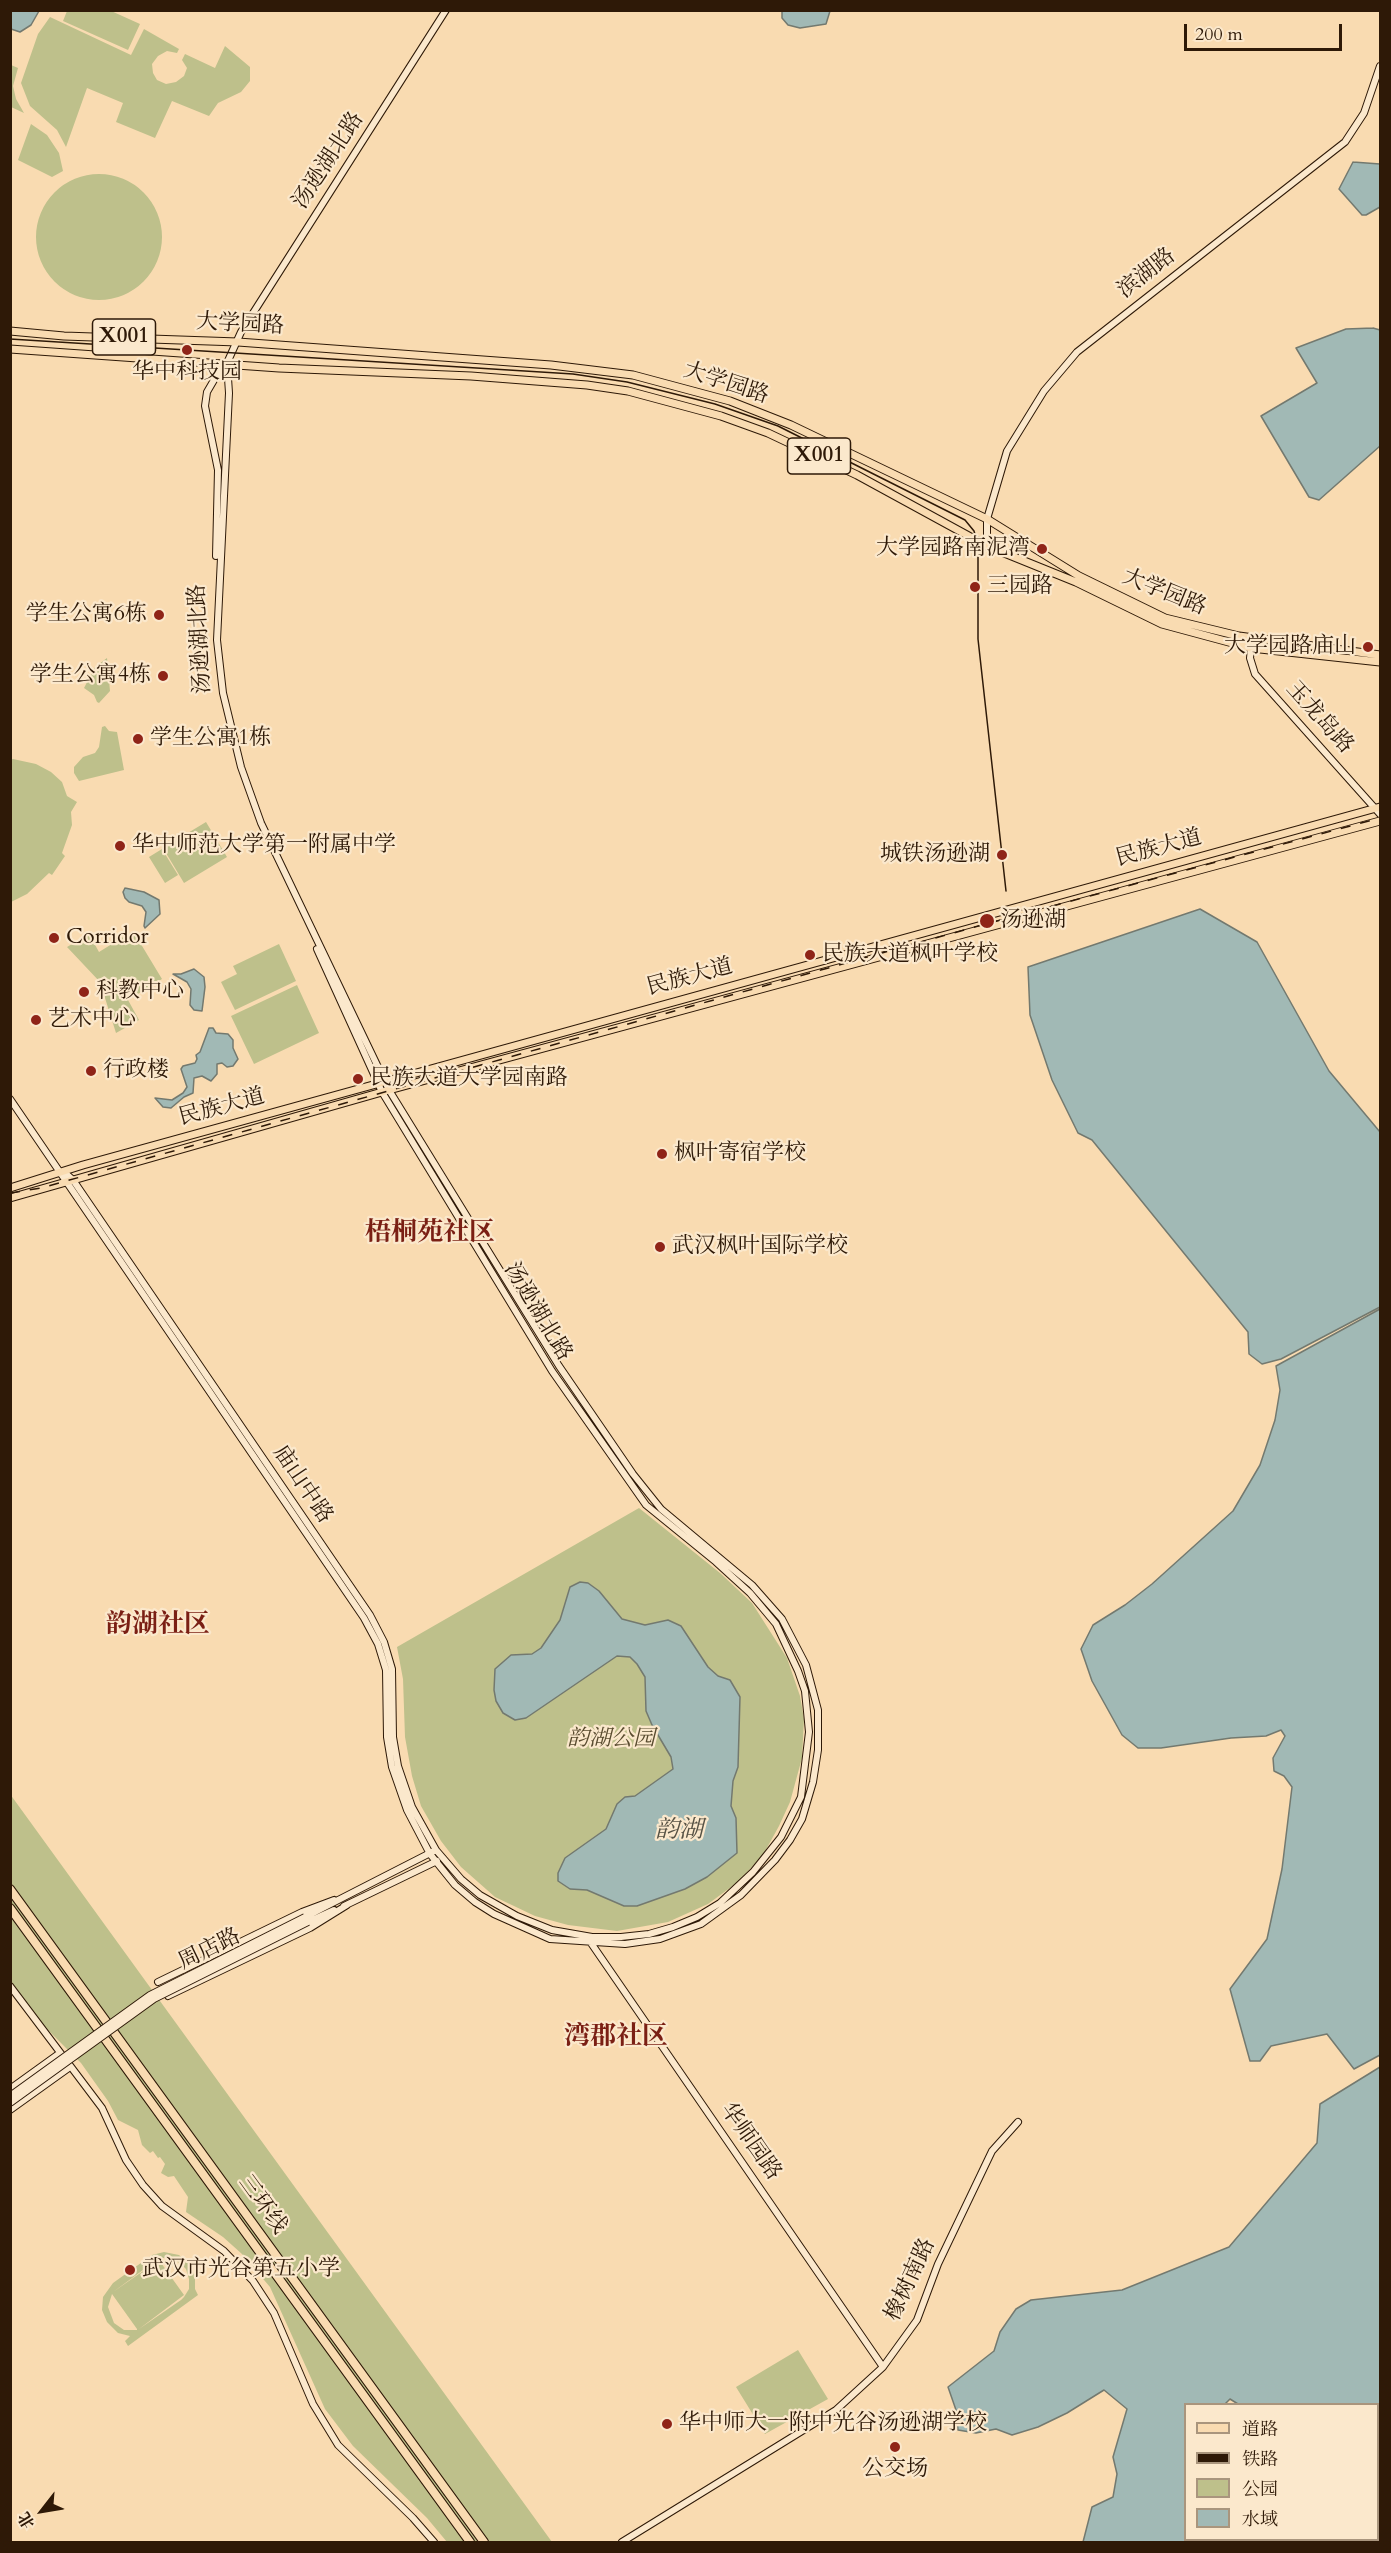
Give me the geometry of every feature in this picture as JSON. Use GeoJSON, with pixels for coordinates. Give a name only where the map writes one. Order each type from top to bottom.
{"type":"FeatureCollection","features":[{"type":"Feature","properties":{"kind":"highway","name":"三环线"},"geometry":{"type":"LineString","coordinates":[[10,1889],[484,2542]]}},
{"type":"Feature","properties":{"kind":"highway","name":"三环线"},"geometry":{"type":"LineString","coordinates":[[10,1908],[470,2542]]}},
{"type":"Feature","properties":{"kind":"main road","name":"大学园路"},"geometry":{"type":"LineString","coordinates":[[10,331],[64,336],[238,342],[551,365],[633,375],[730,402],[791,425],[987,519],[1079,576],[1165,618],[1252,639],[1380,655]]}},
{"type":"Feature","properties":{"kind":"main road","name":"大学园路"},"geometry":{"type":"LineString","coordinates":[[10,349],[279,368],[559,382],[639,394],[721,416],[768,433],[856,475],[987,546],[1076,582],[1162,624],[1251,648],[1380,662]]}},
{"type":"Feature","properties":{"kind":"main road","name":"民族大道"},"geometry":{"type":"LineString","coordinates":[[10,1188],[382,1082],[1379,810]]}},
{"type":"Feature","properties":{"kind":"main road","name":"民族大道"},"geometry":{"type":"LineString","coordinates":[[10,1198],[385,1091],[1380,821]]}},
{"type":"Feature","properties":{"kind":"street","name":"汤逊湖北路"},"geometry":{"type":"LineString","coordinates":[[382,1082],[257,824],[237,768],[219,694],[214,640],[218,470],[205,406],[207,392],[221,368],[227,363],[241,332],[446,10]]}},
{"type":"Feature","properties":{"kind":"street","name":"滨湖路"},"geometry":{"type":"LineString","coordinates":[[987,546],[987,519],[1007,452],[1044,391],[1077,352],[1346,142],[1364,113],[1380,66]]}},
{"type":"Feature","properties":{"kind":"street","name":"汤逊湖北路"},"geometry":{"type":"LineString","coordinates":[[227,363],[229,393],[217,609],[218,640],[223,693],[241,767],[261,823],[385,1091],[552,1371],[646,1505],[750,1593],[776,1624],[805,1691],[808,1732],[801,1797],[781,1837],[753,1872],[720,1903],[697,1917],[649,1934],[591,1940],[552,1930],[517,1916],[480,1895],[461,1879],[442,1857],[433,1852]]}},
{"type":"Feature","properties":{"kind":"street","name":"玉龙岛路"},"geometry":{"type":"LineString","coordinates":[[1252,639],[1251,668],[1255,674],[1379,810]]}},
{"type":"Feature","properties":{"kind":"street","name":"汤逊湖北路"},"geometry":{"type":"LineString","coordinates":[[385,1091],[559,1366],[633,1474],[661,1509],[752,1585],[782,1619],[806,1665],[818,1710],[818,1750],[815,1771],[802,1819],[775,1860],[723,1910],[701,1924],[660,1939],[625,1944],[550,1939],[494,1914],[475,1902],[455,1886],[435,1862]]}},
{"type":"Feature","properties":{"kind":"street"},"geometry":{"type":"LineString","coordinates":[[10,1099],[70,1181]]}},
{"type":"Feature","properties":{"kind":"street","name":"庙山中路"},"geometry":{"type":"LineString","coordinates":[[70,1181],[364,1618],[378,1644],[386,1670],[387,1737],[392,1767],[407,1810],[433,1852],[435,1862]]}},
{"type":"Feature","properties":{"kind":"street","name":"周店路"},"geometry":{"type":"LineString","coordinates":[[10,2103],[154,2000],[306,1920],[343,1897],[433,1852]]}},
{"type":"Feature","properties":{"kind":"street","name":"周店路"},"geometry":{"type":"LineString","coordinates":[[10,2096],[150,1995],[306,1920],[347,1905],[442,1857]]}},
{"type":"Feature","properties":{"kind":"street"},"geometry":{"type":"LineString","coordinates":[[158,1982],[302,1912],[343,1897]]}},
{"type":"Feature","properties":{"kind":"street"},"geometry":{"type":"LineString","coordinates":[[168,1996],[310,1928],[347,1905]]}},
{"type":"Feature","properties":{"kind":"street","name":"华师园路"},"geometry":{"type":"LineString","coordinates":[[591,1940],[883,2367]]}},
{"type":"Feature","properties":{"kind":"street"},"geometry":{"type":"LineString","coordinates":[[10,1986],[102,2108],[126,2160],[149,2193],[167,2210],[224,2251],[254,2281],[274,2313],[313,2404],[338,2445],[413,2518],[434,2542]]}},
{"type":"Feature","properties":{"kind":"street"},"geometry":{"type":"LineString","coordinates":[[10,2089],[60,2053]]}},
{"type":"Feature","properties":{"kind":"street"},"geometry":{"type":"LineString","coordinates":[[10,2110],[70,2067]]}},
{"type":"Feature","properties":{"kind":"street","name":"橡树南路"},"geometry":{"type":"LineString","coordinates":[[622,2542],[836,2410],[883,2367],[917,2320],[938,2264],[992,2151],[1018,2122]]}},
{"type":"Feature","properties":{"kind":"green space"},"geometry":{"type":"Polygon","coordinates":[[[109,10],[140,24],[128,50],[63,21],[67,11],[109,10]]]}},
{"type":"Feature","properties":{"kind":"green space"},"geometry":{"type":"Polygon","coordinates":[[[50,17],[131,55],[144,29],[179,49],[177,53],[167,51],[158,56],[152,64],[157,80],[166,84],[176,82],[184,76],[187,68],[182,60],[185,54],[215,68],[225,46],[250,67],[250,81],[241,92],[218,103],[209,116],[172,101],[155,138],[116,122],[123,103],[87,88],[66,147],[57,130],[30,106],[21,83],[38,34],[50,17]]]}},
{"type":"Feature","properties":{"kind":"green space"},"geometry":{"type":"Polygon","coordinates":[[[11,65],[18,68],[13,86],[16,99],[24,113],[11,107],[11,65]]]}},
{"type":"Feature","properties":{"kind":"green space"},"geometry":{"type":"Polygon","coordinates":[[[31,124],[47,135],[59,153],[63,171],[52,177],[18,160],[31,124]]]}},
{"type":"Feature","properties":{"kind":"green space"},"geometry":{"type":"Polygon","coordinates":[[[99,174],[123,179],[144,192],[157,213],[162,237],[157,261],[144,282],[123,295],[99,300],[75,295],[54,282],[41,261],[36,237],[41,213],[54,192],[75,179],[99,174]]]}},
{"type":"Feature","properties":{"kind":"green space"},"geometry":{"type":"Polygon","coordinates":[[[107,658],[110,691],[99,703],[94,695],[84,688],[95,667],[107,658]]]}},
{"type":"Feature","properties":{"kind":"green space"},"geometry":{"type":"Polygon","coordinates":[[[105,726],[109,731],[117,732],[124,770],[79,781],[74,773],[74,767],[83,757],[95,753],[99,747],[102,727],[105,726]]]}},
{"type":"Feature","properties":{"kind":"green space"},"geometry":{"type":"Polygon","coordinates":[[[10,760],[36,764],[51,772],[62,782],[67,796],[77,802],[71,812],[72,825],[62,853],[65,856],[52,875],[49,873],[27,894],[11,902],[10,760]]]}},
{"type":"Feature","properties":{"kind":"green space"},"geometry":{"type":"Polygon","coordinates":[[[206,822],[227,857],[184,883],[163,848],[206,822]]]}},
{"type":"Feature","properties":{"kind":"green space"},"geometry":{"type":"Polygon","coordinates":[[[162,849],[178,875],[165,883],[149,857],[162,849]]]}},
{"type":"Feature","properties":{"kind":"green space"},"geometry":{"type":"Polygon","coordinates":[[[133,931],[162,979],[128,1000],[139,1020],[116,1033],[100,982],[67,947],[89,934],[99,952],[133,931]]]}},
{"type":"Feature","properties":{"kind":"green space"},"geometry":{"type":"Polygon","coordinates":[[[279,944],[296,981],[235,1010],[221,982],[237,974],[233,966],[279,944]]]}},
{"type":"Feature","properties":{"kind":"green space"},"geometry":{"type":"Polygon","coordinates":[[[297,985],[319,1033],[254,1064],[231,1016],[297,985]]]}},
{"type":"Feature","properties":{"kind":"green space","name":"韵湖公园"},"geometry":{"type":"Polygon","coordinates":[[[639,1508],[720,1573],[752,1603],[787,1658],[800,1696],[804,1719],[802,1758],[790,1802],[779,1826],[763,1855],[738,1882],[708,1904],[668,1922],[617,1931],[568,1925],[535,1916],[495,1897],[461,1867],[441,1841],[421,1806],[412,1776],[405,1737],[403,1679],[397,1647],[639,1508]]]}},
{"type":"Feature","properties":{"kind":"green space"},"geometry":{"type":"Polygon","coordinates":[[[10,1794],[552,2542],[447,2542],[427,2518],[353,2446],[325,2409],[270,2287],[242,2254],[223,2237],[186,2212],[188,2197],[174,2176],[168,2177],[161,2173],[165,2164],[160,2157],[158,2158],[153,2151],[150,2153],[142,2145],[138,2130],[118,2120],[108,2101],[81,2063],[43,2025],[11,1981],[10,1794]]]}},
{"type":"Feature","properties":{"kind":"green space"},"geometry":{"type":"Polygon","coordinates":[[[164,2252],[179,2255],[189,2264],[195,2276],[195,2289],[198,2295],[128,2346],[125,2341],[130,2336],[118,2333],[107,2322],[102,2310],[103,2297],[113,2283],[152,2255],[164,2252]],[[162,2258],[154,2262],[113,2292],[159,2260],[184,2295],[139,2329],[181,2300],[189,2289],[186,2269],[180,2263],[162,2258]],[[112,2294],[108,2307],[114,2323],[124,2330],[137,2330],[137,2329],[112,2294]]]}},
{"type":"Feature","properties":{"kind":"green space"},"geometry":{"type":"Polygon","coordinates":[[[798,2350],[828,2399],[765,2434],[736,2387],[798,2350]]]}},
{"type":"Feature","properties":{"kind":"water"},"geometry":{"type":"Polygon","coordinates":[[[782,10],[830,11],[826,24],[800,28],[788,25],[782,18],[782,10]]]}},
{"type":"Feature","properties":{"kind":"water"},"geometry":{"type":"Polygon","coordinates":[[[10,11],[39,11],[31,25],[20,32],[11,29],[10,11]]]}},
{"type":"Feature","properties":{"kind":"water"},"geometry":{"type":"Polygon","coordinates":[[[1353,162],[1380,164],[1380,207],[1366,215],[1362,215],[1339,189],[1353,162]]]}},
{"type":"Feature","properties":{"kind":"water"},"geometry":{"type":"Polygon","coordinates":[[[1346,329],[1380,330],[1380,446],[1319,500],[1309,497],[1261,416],[1317,383],[1296,348],[1346,329]]]}},
{"type":"Feature","properties":{"kind":"water"},"geometry":{"type":"Polygon","coordinates":[[[125,888],[144,892],[159,900],[160,914],[145,928],[146,912],[142,906],[129,902],[125,898],[123,892],[125,888]]]}},
{"type":"Feature","properties":{"kind":"water"},"geometry":{"type":"Polygon","coordinates":[[[1200,909],[1257,942],[1329,1071],[1380,1132],[1380,1307],[1281,1359],[1262,1364],[1249,1354],[1248,1332],[1092,1140],[1078,1133],[1052,1080],[1030,1015],[1028,967],[1200,909]]]}},
{"type":"Feature","properties":{"kind":"water"},"geometry":{"type":"Polygon","coordinates":[[[194,969],[204,977],[202,1011],[194,1010],[190,1005],[191,989],[187,982],[173,974],[181,974],[194,969]]]}},
{"type":"Feature","properties":{"kind":"water"},"geometry":{"type":"Polygon","coordinates":[[[209,1028],[213,1028],[216,1033],[228,1034],[233,1040],[233,1048],[238,1059],[233,1066],[217,1064],[217,1074],[211,1081],[202,1076],[194,1078],[193,1093],[171,1108],[163,1107],[155,1098],[172,1100],[183,1093],[187,1087],[181,1069],[183,1066],[195,1063],[196,1055],[200,1052],[209,1028]]]}},
{"type":"Feature","properties":{"kind":"water"},"geometry":{"type":"Polygon","coordinates":[[[1380,1309],[1380,2055],[1354,2069],[1327,2034],[1271,2046],[1260,2061],[1250,2061],[1230,1989],[1267,1939],[1282,1869],[1292,1787],[1284,1776],[1274,1771],[1273,1758],[1285,1736],[1281,1730],[1266,1736],[1231,1738],[1161,1748],[1138,1748],[1122,1735],[1092,1681],[1081,1649],[1093,1625],[1125,1605],[1152,1584],[1233,1511],[1260,1465],[1275,1420],[1280,1390],[1276,1366],[1380,1309]]]}},
{"type":"Feature","properties":{"kind":"water","name":"韵湖"},"geometry":{"type":"Polygon","coordinates":[[[580,1582],[588,1583],[599,1591],[622,1619],[645,1625],[668,1620],[681,1626],[708,1667],[718,1676],[730,1680],[740,1697],[738,1767],[733,1781],[731,1806],[736,1818],[737,1853],[707,1877],[685,1889],[637,1906],[624,1906],[587,1890],[570,1889],[558,1881],[558,1873],[565,1858],[606,1829],[617,1804],[625,1797],[635,1796],[673,1769],[671,1757],[646,1711],[645,1677],[637,1664],[630,1657],[617,1656],[526,1718],[515,1720],[503,1713],[496,1701],[494,1690],[495,1669],[511,1655],[532,1654],[541,1648],[560,1620],[570,1587],[580,1582]]]}},
{"type":"Feature","properties":{"kind":"water"},"geometry":{"type":"Polygon","coordinates":[[[1380,2067],[1380,2542],[1342,2542],[1379,2541],[1379,2403],[1236,2403],[1230,2399],[1226,2403],[1184,2403],[1184,2541],[1186,2542],[1083,2542],[1092,2507],[1113,2497],[1117,2474],[1113,2457],[1127,2409],[1104,2390],[1067,2413],[1038,2427],[1012,2435],[996,2429],[976,2433],[958,2430],[956,2410],[948,2387],[994,2351],[1000,2332],[1016,2309],[1031,2300],[1122,2290],[1229,2247],[1317,2143],[1320,2104],[1380,2067]]]}},
{"type":"Feature","properties":{"kind":"tram line"},"geometry":{"type":"LineString","coordinates":[[10,339],[573,374],[627,382],[715,404],[778,426],[965,520],[974,531],[978,545],[978,639],[1006,891]]}},
{"type":"Feature","properties":{"kind":"railway"},"geometry":{"type":"LineString","coordinates":[[10,1193],[41,1188],[982,925],[1380,818]]}},
{"type":"Feature","properties":{"kind":"place","name":"华中科技园"},"geometry":{"type":"Point","coordinates":[187,350]}},
{"type":"Feature","properties":{"kind":"place","name":"大学园路南泥湾"},"geometry":{"type":"Point","coordinates":[1042,549]}},
{"type":"Feature","properties":{"kind":"place","name":"三园路"},"geometry":{"type":"Point","coordinates":[975,587]}},
{"type":"Feature","properties":{"kind":"place","name":"学生公寓6栋"},"geometry":{"type":"Point","coordinates":[159,615]}},
{"type":"Feature","properties":{"kind":"place","name":"大学园路庙山"},"geometry":{"type":"Point","coordinates":[1368,647]}},
{"type":"Feature","properties":{"kind":"place","name":"学生公寓4栋"},"geometry":{"type":"Point","coordinates":[163,676]}},
{"type":"Feature","properties":{"kind":"place","name":"学生公寓1栋"},"geometry":{"type":"Point","coordinates":[138,739]}},
{"type":"Feature","properties":{"kind":"place","name":"华中师范大学第一附属中学"},"geometry":{"type":"Point","coordinates":[120,846]}},
{"type":"Feature","properties":{"kind":"place","name":"城铁汤逊湖"},"geometry":{"type":"Point","coordinates":[1002,855]}},
{"type":"Feature","properties":{"kind":"place","name":"汤逊湖"},"geometry":{"type":"Point","coordinates":[987,921]}},
{"type":"Feature","properties":{"kind":"place","name":"Corridor"},"geometry":{"type":"Point","coordinates":[54,938]}},
{"type":"Feature","properties":{"kind":"place","name":"民族大道枫叶学校"},"geometry":{"type":"Point","coordinates":[810,955]}},
{"type":"Feature","properties":{"kind":"place","name":"科教中心"},"geometry":{"type":"Point","coordinates":[84,992]}},
{"type":"Feature","properties":{"kind":"place","name":"艺术中心"},"geometry":{"type":"Point","coordinates":[36,1020]}},
{"type":"Feature","properties":{"kind":"place","name":"行政楼"},"geometry":{"type":"Point","coordinates":[91,1071]}},
{"type":"Feature","properties":{"kind":"place","name":"民族大道大学园南路"},"geometry":{"type":"Point","coordinates":[358,1079]}},
{"type":"Feature","properties":{"kind":"place","name":"枫叶寄宿学校"},"geometry":{"type":"Point","coordinates":[662,1154]}},
{"type":"Feature","properties":{"kind":"place","name":"武汉枫叶国际学校"},"geometry":{"type":"Point","coordinates":[660,1247]}},
{"type":"Feature","properties":{"kind":"place","name":"武汉市光谷第五小学"},"geometry":{"type":"Point","coordinates":[130,2270]}},
{"type":"Feature","properties":{"kind":"place","name":"华中师大一附中光谷汤逊湖学校"},"geometry":{"type":"Point","coordinates":[667,2424]}},
{"type":"Feature","properties":{"kind":"place","name":"公交场"},"geometry":{"type":"Point","coordinates":[895,2447]}},
{"type":"Feature","properties":{"kind":"district","name":"梧桐苑社区"},"geometry":{"type":"Point","coordinates":[430,1234]}},
{"type":"Feature","properties":{"kind":"district","name":"韵湖社区"},"geometry":{"type":"Point","coordinates":[158,1626]}},
{"type":"Feature","properties":{"kind":"district","name":"湾郡社区"},"geometry":{"type":"Point","coordinates":[616,2038]}}]}
